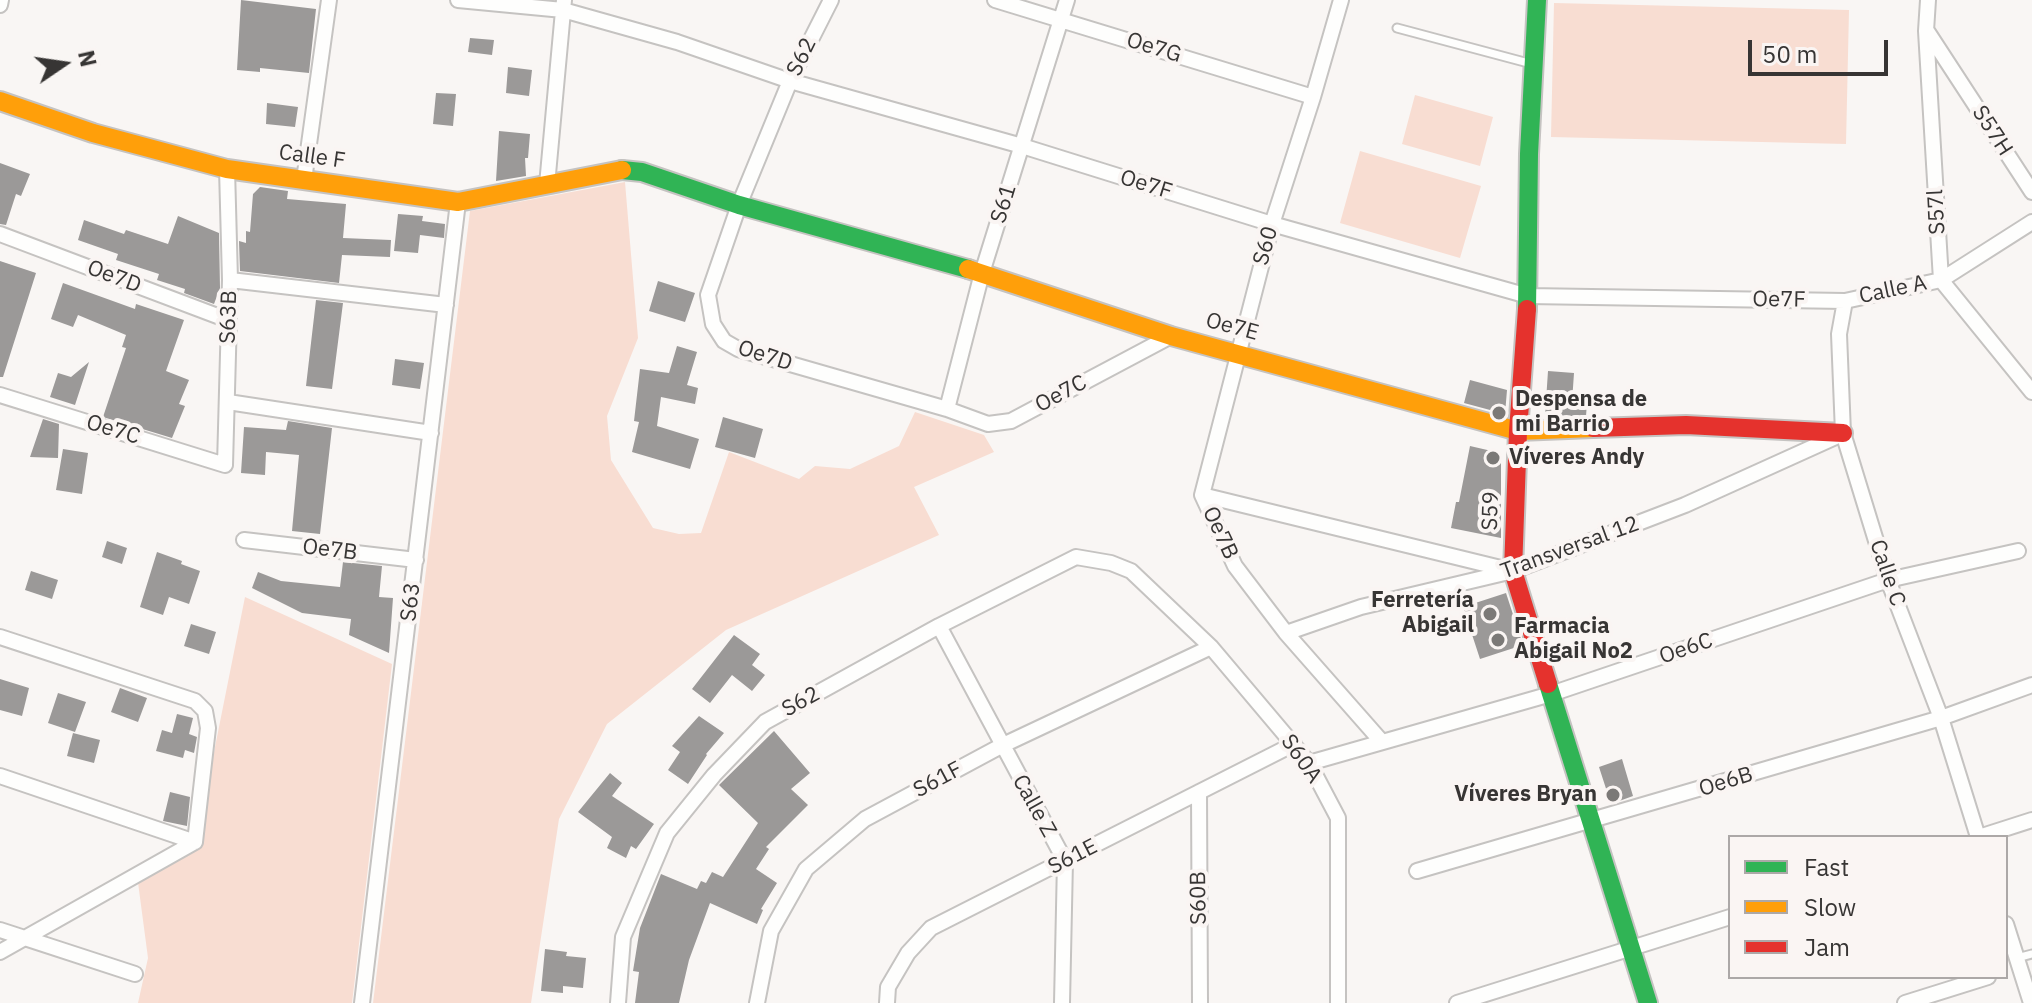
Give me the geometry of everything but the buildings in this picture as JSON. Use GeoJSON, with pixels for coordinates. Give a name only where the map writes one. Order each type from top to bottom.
{"type":"FeatureCollection","features":[{"type":"Feature","properties":{"kind":"street"},"geometry":{"type":"LineString","coordinates":[[304,180],[329,0]]}},
{"type":"Feature","properties":{"kind":"street","name":"Oe7F"},"geometry":{"type":"LineString","coordinates":[[458,0],[564,5],[790,81],[1022,146],[1272,224],[1528,296],[1845,301]]}},
{"type":"Feature","properties":{"kind":"street","name":"S62"},"geometry":{"type":"LineString","coordinates":[[739,205],[790,81],[831,0]]}},
{"type":"Feature","properties":{"kind":"street","name":"Oe7G"},"geometry":{"type":"LineString","coordinates":[[995,0],[1313,97]]}},
{"type":"Feature","properties":{"kind":"street","name":"S61"},"geometry":{"type":"LineString","coordinates":[[947,409],[982,273],[1067,0]]}},
{"type":"Feature","properties":{"kind":"street","name":"S60"},"geometry":{"type":"LineString","coordinates":[[1202,495],[1272,224],[1341,0]]}},
{"type":"Feature","properties":{"kind":"street","name":"S59"},"geometry":{"type":"LineString","coordinates":[[1537,0],[1529,154],[1528,296],[1518,431],[1513,571],[1648,1003]]}},
{"type":"Feature","properties":{"kind":"street","name":"S57l"},"geometry":{"type":"LineString","coordinates":[[1928,0],[1926,31],[1941,280]]}},
{"type":"Feature","properties":{"kind":"street"},"geometry":{"type":"LineString","coordinates":[[547,185],[564,5]]}},
{"type":"Feature","properties":{"kind":"street","name":"S57H"},"geometry":{"type":"LineString","coordinates":[[1926,31],[2032,192]]}},
{"type":"Feature","properties":{"kind":"street","name":"Calle F"},"geometry":{"type":"LineString","coordinates":[[0,101],[93,133],[227,169],[458,202],[624,170]]}},
{"type":"Feature","properties":{"kind":"street","name":"S63B"},"geometry":{"type":"LineString","coordinates":[[225,465],[230,280],[227,169]]}},
{"type":"Feature","properties":{"kind":"street","name":"Oe7E"},"geometry":{"type":"LineString","coordinates":[[624,170],[642,172],[739,205],[982,273],[1171,336],[1518,431],[1686,425],[1843,433]]}},
{"type":"Feature","properties":{"kind":"street","name":"S63"},"geometry":{"type":"LineString","coordinates":[[362,1003],[458,202]]}},
{"type":"Feature","properties":{"kind":"street","name":"Oe7D"},"geometry":{"type":"LineString","coordinates":[[739,205],[708,295],[713,324],[724,341],[738,349],[947,409]]}},
{"type":"Feature","properties":{"kind":"street"},"geometry":{"type":"LineString","coordinates":[[2032,222],[1941,280],[2032,392]]}},
{"type":"Feature","properties":{"kind":"street","name":"Oe7D"},"geometry":{"type":"LineString","coordinates":[[0,234],[228,320]]}},
{"type":"Feature","properties":{"kind":"street"},"geometry":{"type":"LineString","coordinates":[[230,280],[446,305]]}},
{"type":"Feature","properties":{"kind":"street","name":"Calle A"},"geometry":{"type":"LineString","coordinates":[[1845,301],[1941,280]]}},
{"type":"Feature","properties":{"kind":"street","name":"Calle C"},"geometry":{"type":"LineString","coordinates":[[1845,301],[1839,334],[1843,433],[1888,580],[1941,718],[1978,835]]}},
{"type":"Feature","properties":{"kind":"street","name":"Oe7C"},"geometry":{"type":"LineString","coordinates":[[947,409],[988,424],[1011,421],[1171,336]]}},
{"type":"Feature","properties":{"kind":"street","name":"Oe7C"},"geometry":{"type":"LineString","coordinates":[[0,395],[225,465]]}},
{"type":"Feature","properties":{"kind":"street"},"geometry":{"type":"LineString","coordinates":[[228,402],[431,433]]}},
{"type":"Feature","properties":{"kind":"street","name":"Transversal 12"},"geometry":{"type":"LineString","coordinates":[[1286,633],[1361,607],[1513,571],[1685,505],[1843,433]]}},
{"type":"Feature","properties":{"kind":"street","name":"Oe7B"},"geometry":{"type":"LineString","coordinates":[[1202,495],[1513,571]]}},
{"type":"Feature","properties":{"kind":"street","name":"Oe7B"},"geometry":{"type":"LineString","coordinates":[[1202,495],[1235,566],[1286,633],[1382,742]]}},
{"type":"Feature","properties":{"kind":"street","name":"Oe7B"},"geometry":{"type":"LineString","coordinates":[[244,540],[416,560]]}},
{"type":"Feature","properties":{"kind":"street","name":"Oe6C"},"geometry":{"type":"LineString","coordinates":[[1309,763],[1551,694],[1888,580],[2018,551]]}},
{"type":"Feature","properties":{"kind":"street","name":"S62"},"geometry":{"type":"LineString","coordinates":[[618,1003],[623,937],[667,833],[714,775],[765,722],[939,626],[1076,557],[1111,563],[1131,571]]}},
{"type":"Feature","properties":{"kind":"street","name":"S60A"},"geometry":{"type":"LineString","coordinates":[[1131,571],[1211,647],[1294,744],[1309,763],[1338,818],[1338,1003]]}},
{"type":"Feature","properties":{"kind":"street","name":"Calle Z"},"geometry":{"type":"LineString","coordinates":[[939,626],[1065,861],[1062,1003]]}},
{"type":"Feature","properties":{"kind":"street"},"geometry":{"type":"LineString","coordinates":[[0,637],[195,701],[205,711],[208,728],[195,842]]}},
{"type":"Feature","properties":{"kind":"street","name":"S61F"},"geometry":{"type":"LineString","coordinates":[[757,1003],[771,931],[806,869],[865,819],[1001,746],[1211,647]]}},
{"type":"Feature","properties":{"kind":"street","name":"Oe6B"},"geometry":{"type":"LineString","coordinates":[[1417,871],[1941,718],[2032,685]]}},
{"type":"Feature","properties":{"kind":"street","name":"S61E"},"geometry":{"type":"LineString","coordinates":[[887,1003],[888,987],[908,953],[931,928],[1294,744]]}},
{"type":"Feature","properties":{"kind":"street"},"geometry":{"type":"LineString","coordinates":[[0,776],[195,842]]}},
{"type":"Feature","properties":{"kind":"street","name":"S60B"},"geometry":{"type":"LineString","coordinates":[[1199,792],[1200,1003]]}},
{"type":"Feature","properties":{"kind":"street"},"geometry":{"type":"LineString","coordinates":[[1985,835],[2032,820]]}},
{"type":"Feature","properties":{"kind":"street"},"geometry":{"type":"LineString","coordinates":[[0,952],[195,842]]}},
{"type":"Feature","properties":{"kind":"street"},"geometry":{"type":"LineString","coordinates":[[1457,1003],[1728,918]]}},
{"type":"Feature","properties":{"kind":"street"},"geometry":{"type":"LineString","coordinates":[[0,930],[135,974]]}},
{"type":"Feature","properties":{"kind":"street"},"geometry":{"type":"LineString","coordinates":[[2008,934],[2014,966],[2031,1003]]}},
{"type":"Feature","properties":{"kind":"street"},"geometry":{"type":"LineString","coordinates":[[1905,1003],[1982,979]]}},
{"type":"Feature","properties":{"kind":"lane"},"geometry":{"type":"LineString","coordinates":[[1397,28],[1534,64]]}},
{"type":"Feature","properties":{"kind":"lane"},"geometry":{"type":"LineString","coordinates":[[2014,966],[2032,954]]}},
{"type":"Feature","properties":{"kind":"shaded area"},"geometry":{"type":"Polygon","coordinates":[[[1554,3],[1849,10],[1846,144],[1551,137],[1554,3]]]}},
{"type":"Feature","properties":{"kind":"shaded area"},"geometry":{"type":"Polygon","coordinates":[[[1415,95],[1493,117],[1480,166],[1402,144],[1415,95]]]}},
{"type":"Feature","properties":{"kind":"shaded area"},"geometry":{"type":"Polygon","coordinates":[[[1360,151],[1481,186],[1460,258],[1340,223],[1360,151]]]}},
{"type":"Feature","properties":{"kind":"shaded area"},"geometry":{"type":"Polygon","coordinates":[[[625,182],[638,338],[607,416],[611,460],[653,528],[679,534],[701,533],[729,452],[799,479],[815,466],[850,469],[899,446],[915,412],[984,435],[994,452],[914,487],[939,535],[726,630],[607,724],[559,819],[531,1003],[373,1003],[470,211],[625,182]]]}},
{"type":"Feature","properties":{"kind":"shaded area"},"geometry":{"type":"Polygon","coordinates":[[[245,597],[392,664],[352,1003],[138,1003],[148,958],[137,875],[196,842],[245,597]]]}},
{"type":"Feature","properties":{"kind":"traffic: fast"},"geometry":{"type":"LineString","coordinates":[[1527,309],[1529,154],[1537,0]]}},
{"type":"Feature","properties":{"kind":"traffic: fast"},"geometry":{"type":"LineString","coordinates":[[622,170],[642,172],[739,205],[968,269]]}},
{"type":"Feature","properties":{"kind":"traffic: fast"},"geometry":{"type":"LineString","coordinates":[[1548,684],[1648,1003]]}},
{"type":"Feature","properties":{"kind":"traffic: slow"},"geometry":{"type":"LineString","coordinates":[[0,101],[93,133],[227,169],[458,202],[622,170]]}},
{"type":"Feature","properties":{"kind":"traffic: slow"},"geometry":{"type":"LineString","coordinates":[[968,269],[1171,336],[1518,431],[1593,428]]}},
{"type":"Feature","properties":{"kind":"traffic: jam"},"geometry":{"type":"LineString","coordinates":[[1527,309],[1518,431],[1513,571],[1548,684]]}},
{"type":"Feature","properties":{"kind":"traffic: jam"},"geometry":{"type":"LineString","coordinates":[[1593,428],[1686,425],[1843,433]]}},
{"type":"Feature","properties":{"kind":"place","name":"Despensa de mi Barrio"},"geometry":{"type":"Point","coordinates":[1499,413]}},
{"type":"Feature","properties":{"kind":"place","name":"Víveres Andy"},"geometry":{"type":"Point","coordinates":[1493,458]}},
{"type":"Feature","properties":{"kind":"place","name":"Ferretería Abigail"},"geometry":{"type":"Point","coordinates":[1490,614]}},
{"type":"Feature","properties":{"kind":"place","name":"Farmacia Abigail No2"},"geometry":{"type":"Point","coordinates":[1498,640]}},
{"type":"Feature","properties":{"kind":"place","name":"Víveres Bryan"},"geometry":{"type":"Point","coordinates":[1613,795]}}]}
